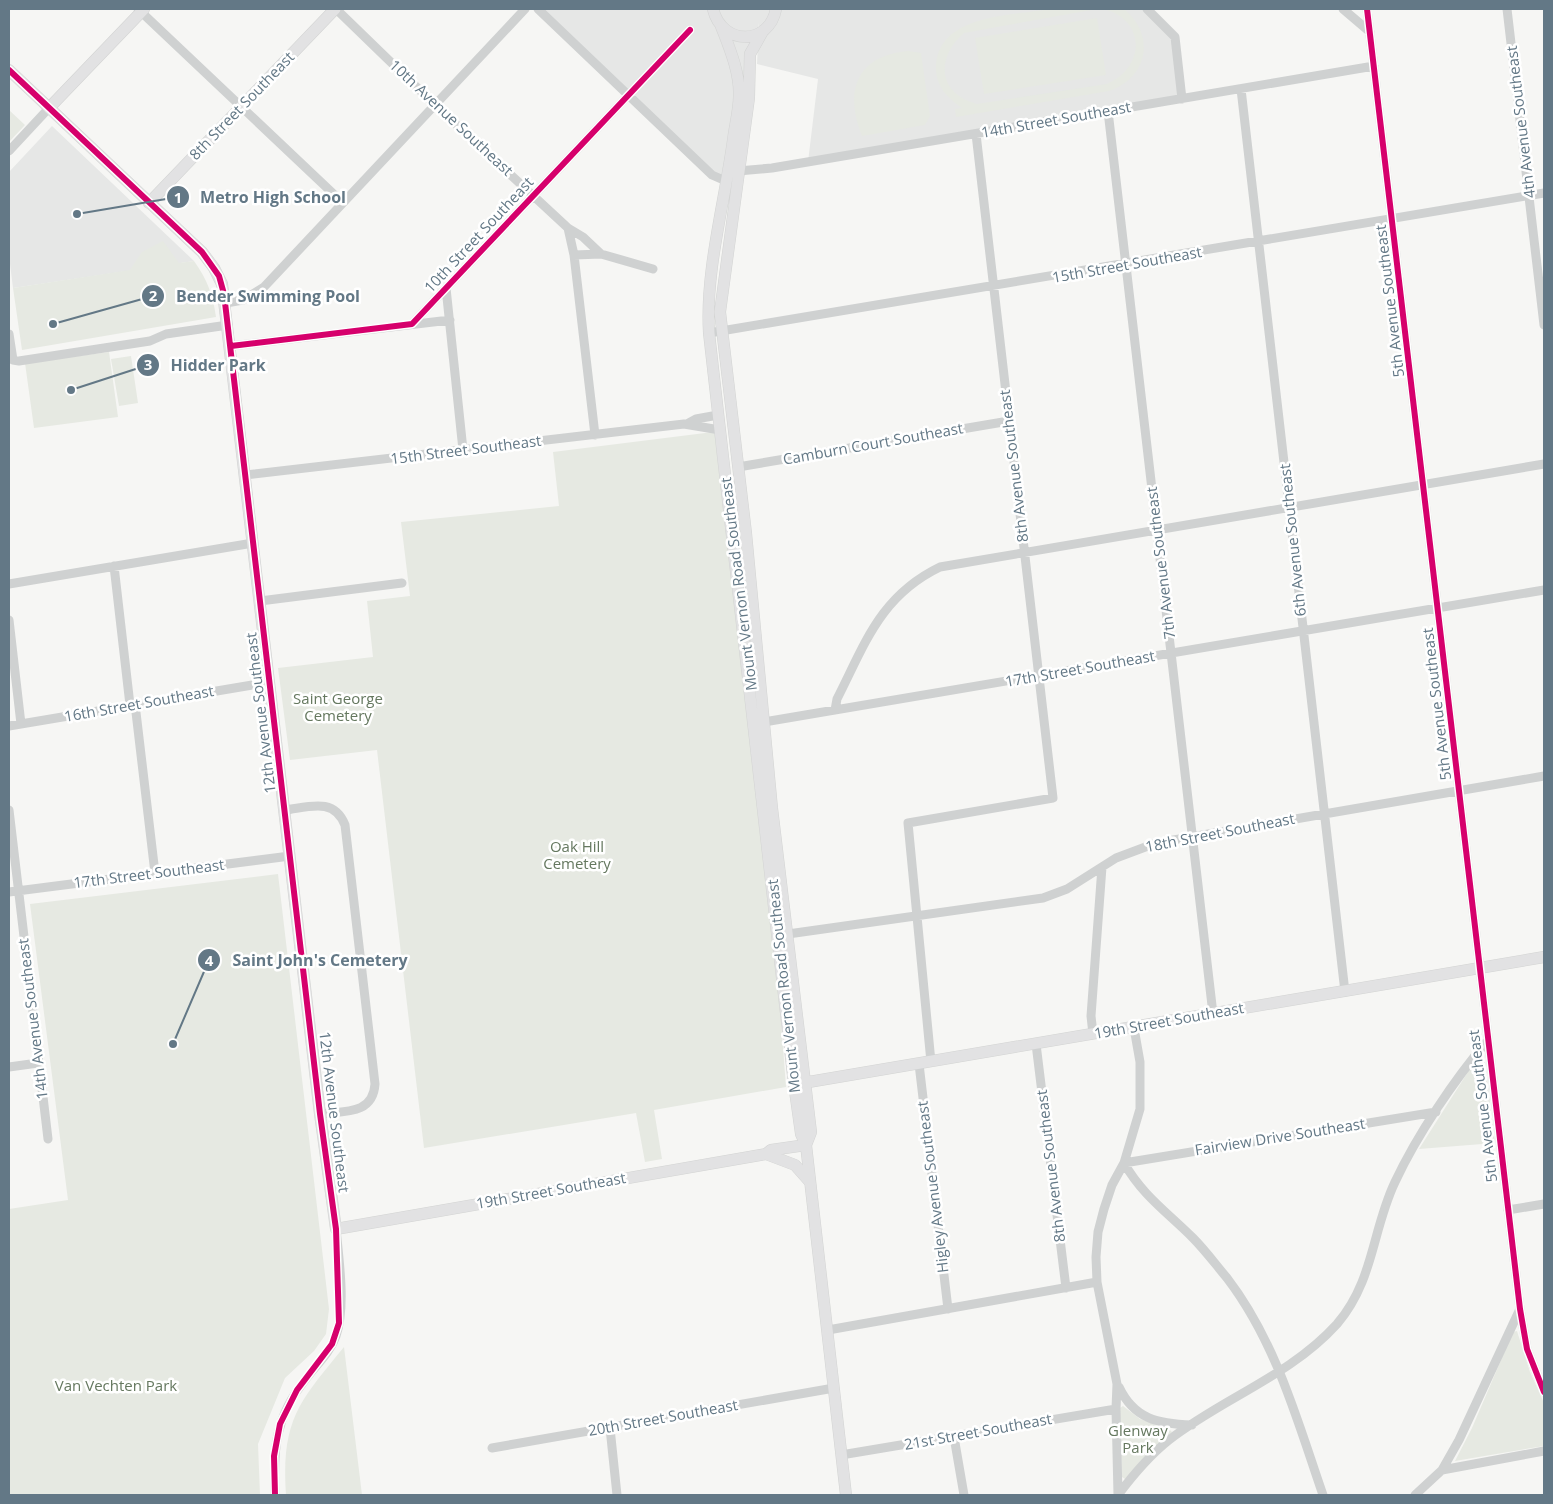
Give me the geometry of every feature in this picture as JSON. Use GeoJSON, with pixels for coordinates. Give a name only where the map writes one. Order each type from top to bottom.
{"type":"FeatureCollection","features":[{"type":"Feature","properties":{"kind":"main road","name":"8th Street Southeast"},"geometry":{"type":"LineString","coordinates":[[149,203],[335,9]]}},
{"type":"Feature","properties":{"kind":"main road","name":"Mount Vernon Road Southeast"},"geometry":{"type":"LineString","coordinates":[[713,9],[731,50],[740,94],[728,182],[710,279],[707,309],[709,333],[799,1083],[810,1132],[806,1144],[846,1495]]}},
{"type":"Feature","properties":{"kind":"main road"},"geometry":{"type":"LineString","coordinates":[[721,26],[736,36],[745,37],[763,31],[770,24],[776,9]]}},
{"type":"Feature","properties":{"kind":"main road"},"geometry":{"type":"LineString","coordinates":[[50,108],[141,10]]}},
{"type":"Feature","properties":{"kind":"main road","name":"Mount Vernon Road Southeast"},"geometry":{"type":"LineString","coordinates":[[763,31],[750,54],[749,98],[720,312],[742,499],[764,722],[788,934],[799,1083]]}},
{"type":"Feature","properties":{"kind":"main road","name":"12th Avenue Southeast"},"geometry":{"type":"LineString","coordinates":[[9,70],[208,260],[222,284],[226,303],[320,1114],[336,1229]]}},
{"type":"Feature","properties":{"kind":"main road"},"geometry":{"type":"LineString","coordinates":[[718,415],[725,428],[731,472],[742,499]]}},
{"type":"Feature","properties":{"kind":"main road","name":"19th Street Southeast"},"geometry":{"type":"LineString","coordinates":[[799,1083],[1134,1028],[1544,957]]}},
{"type":"Feature","properties":{"kind":"main road","name":"19th Street Southeast"},"geometry":{"type":"LineString","coordinates":[[336,1229],[766,1154],[771,1150],[806,1144]]}},
{"type":"Feature","properties":{"kind":"main road"},"geometry":{"type":"LineString","coordinates":[[766,1154],[795,1165],[810,1182]]}},
{"type":"Feature","properties":{"kind":"street","name":"10th Avenue Southeast"},"geometry":{"type":"LineString","coordinates":[[335,9],[568,228],[583,237],[601,254]]}},
{"type":"Feature","properties":{"kind":"street"},"geometry":{"type":"LineString","coordinates":[[226,303],[243,300],[264,287],[525,9]]}},
{"type":"Feature","properties":{"kind":"street"},"geometry":{"type":"LineString","coordinates":[[538,9],[712,175],[728,182]]}},
{"type":"Feature","properties":{"kind":"street"},"geometry":{"type":"LineString","coordinates":[[1147,9],[1175,37],[1182,99]]}},
{"type":"Feature","properties":{"kind":"street"},"geometry":{"type":"LineString","coordinates":[[1343,9],[1370,32]]}},
{"type":"Feature","properties":{"kind":"street","name":"5th Avenue Southeast"},"geometry":{"type":"LineString","coordinates":[[1366,9],[1393,220],[1520,1309],[1527,1348],[1544,1392]]}},
{"type":"Feature","properties":{"kind":"street","name":"4th Avenue Southeast"},"geometry":{"type":"LineString","coordinates":[[1507,9],[1544,325]]}},
{"type":"Feature","properties":{"kind":"street"},"geometry":{"type":"LineString","coordinates":[[141,10],[342,202]]}},
{"type":"Feature","properties":{"kind":"street","name":"10th Street Southeast"},"geometry":{"type":"LineString","coordinates":[[412,324],[690,30]]}},
{"type":"Feature","properties":{"kind":"street","name":"14th Street Southeast"},"geometry":{"type":"LineString","coordinates":[[738,171],[772,168],[1374,66]]}},
{"type":"Feature","properties":{"kind":"street","name":"6th Avenue Southeast"},"geometry":{"type":"LineString","coordinates":[[1241,88],[1345,992]]}},
{"type":"Feature","properties":{"kind":"street"},"geometry":{"type":"LineString","coordinates":[[9,151],[50,108]]}},
{"type":"Feature","properties":{"kind":"street","name":"7th Avenue Southeast"},"geometry":{"type":"LineString","coordinates":[[1108,111],[1213,1014]]}},
{"type":"Feature","properties":{"kind":"street","name":"8th Avenue Southeast"},"geometry":{"type":"LineString","coordinates":[[908,823],[1053,798],[976,134]]}},
{"type":"Feature","properties":{"kind":"street","name":"15th Street Southeast"},"geometry":{"type":"LineString","coordinates":[[709,333],[1544,194]]}},
{"type":"Feature","properties":{"kind":"street"},"geometry":{"type":"LineString","coordinates":[[568,228],[574,255],[595,435]]}},
{"type":"Feature","properties":{"kind":"street"},"geometry":{"type":"LineString","coordinates":[[574,255],[601,254],[654,269]]}},
{"type":"Feature","properties":{"kind":"street"},"geometry":{"type":"LineString","coordinates":[[446,288],[463,450]]}},
{"type":"Feature","properties":{"kind":"street"},"geometry":{"type":"LineString","coordinates":[[231,346],[450,320]]}},
{"type":"Feature","properties":{"kind":"street"},"geometry":{"type":"LineString","coordinates":[[9,334],[13,360],[19,361],[150,341],[175,333],[228,325]]}},
{"type":"Feature","properties":{"kind":"street","name":"15th Street Southeast"},"geometry":{"type":"LineString","coordinates":[[687,424],[696,419],[718,415]]}},
{"type":"Feature","properties":{"kind":"street","name":"Camburn Court Southeast"},"geometry":{"type":"LineString","coordinates":[[738,468],[1009,421]]}},
{"type":"Feature","properties":{"kind":"street","name":"15th Street Southeast"},"geometry":{"type":"LineString","coordinates":[[246,475],[687,424],[720,430]]}},
{"type":"Feature","properties":{"kind":"street"},"geometry":{"type":"LineString","coordinates":[[835,710],[838,699],[876,621],[888,605],[912,585],[940,568],[1544,464]]}},
{"type":"Feature","properties":{"kind":"street"},"geometry":{"type":"LineString","coordinates":[[9,584],[254,543]]}},
{"type":"Feature","properties":{"kind":"street"},"geometry":{"type":"LineString","coordinates":[[114,566],[155,873]]}},
{"type":"Feature","properties":{"kind":"street"},"geometry":{"type":"LineString","coordinates":[[260,601],[402,583]]}},
{"type":"Feature","properties":{"kind":"street","name":"17th Street Southeast"},"geometry":{"type":"LineString","coordinates":[[764,722],[1544,590]]}},
{"type":"Feature","properties":{"kind":"street"},"geometry":{"type":"LineString","coordinates":[[9,620],[22,724]]}},
{"type":"Feature","properties":{"kind":"street","name":"16th Street Southeast"},"geometry":{"type":"LineString","coordinates":[[9,726],[270,682]]}},
{"type":"Feature","properties":{"kind":"street","name":"18th Street Southeast"},"geometry":{"type":"LineString","coordinates":[[788,934],[1043,898],[1067,889],[1116,858],[1156,843],[1544,776]]}},
{"type":"Feature","properties":{"kind":"street"},"geometry":{"type":"LineString","coordinates":[[285,810],[322,806],[332,808],[340,814],[344,825],[357,930],[374,1095],[369,1104],[361,1109],[320,1114]]}},
{"type":"Feature","properties":{"kind":"street","name":"14th Avenue Southeast"},"geometry":{"type":"LineString","coordinates":[[9,810],[48,1139]]}},
{"type":"Feature","properties":{"kind":"street","name":"Higley Avenue Southeast"},"geometry":{"type":"LineString","coordinates":[[908,823],[925,1063],[948,1309]]}},
{"type":"Feature","properties":{"kind":"street","name":"17th Street Southeast"},"geometry":{"type":"LineString","coordinates":[[9,892],[290,856]]}},
{"type":"Feature","properties":{"kind":"street"},"geometry":{"type":"LineString","coordinates":[[1093,1034],[1091,1016],[1102,867]]}},
{"type":"Feature","properties":{"kind":"street"},"geometry":{"type":"LineString","coordinates":[[1134,1028],[1140,1062],[1140,1109],[1124,1163],[1112,1185],[1098,1232],[1097,1282],[1118,1384],[1125,1400],[1137,1412],[1170,1425],[1192,1425]]}},
{"type":"Feature","properties":{"kind":"street"},"geometry":{"type":"LineString","coordinates":[[1118,1495],[1151,1456],[1170,1440],[1280,1372],[1320,1340],[1353,1303],[1365,1278],[1383,1212],[1395,1182],[1436,1112],[1471,1060],[1488,1040]]}},
{"type":"Feature","properties":{"kind":"street","name":"8th Avenue Southeast"},"geometry":{"type":"LineString","coordinates":[[1036,1044],[1066,1288]]}},
{"type":"Feature","properties":{"kind":"street"},"geometry":{"type":"LineString","coordinates":[[9,1067],[38,1063]]}},
{"type":"Feature","properties":{"kind":"street","name":"Fairview Drive Southeast"},"geometry":{"type":"LineString","coordinates":[[1124,1163],[1436,1112]]}},
{"type":"Feature","properties":{"kind":"street"},"geometry":{"type":"LineString","coordinates":[[1124,1163],[1135,1182],[1155,1205],[1193,1238],[1248,1306],[1267,1340],[1280,1372],[1323,1495]]}},
{"type":"Feature","properties":{"kind":"street"},"geometry":{"type":"LineString","coordinates":[[1508,1210],[1544,1204]]}},
{"type":"Feature","properties":{"kind":"street","name":"12th Avenue Southeast"},"geometry":{"type":"LineString","coordinates":[[276,1495],[274,1456],[280,1424],[290,1401],[327,1353],[336,1334],[340,1313],[336,1229]]}},
{"type":"Feature","properties":{"kind":"street"},"geometry":{"type":"LineString","coordinates":[[828,1330],[1097,1282]]}},
{"type":"Feature","properties":{"kind":"street"},"geometry":{"type":"LineString","coordinates":[[1415,1495],[1442,1470],[1476,1409],[1520,1309]]}},
{"type":"Feature","properties":{"kind":"street"},"geometry":{"type":"LineString","coordinates":[[1118,1384],[1116,1409],[1118,1495]]}},
{"type":"Feature","properties":{"kind":"street","name":"20th Street Southeast"},"geometry":{"type":"LineString","coordinates":[[492,1448],[834,1388]]}},
{"type":"Feature","properties":{"kind":"street","name":"21st Street Southeast"},"geometry":{"type":"LineString","coordinates":[[841,1455],[1116,1409]]}},
{"type":"Feature","properties":{"kind":"street"},"geometry":{"type":"LineString","coordinates":[[610,1428],[617,1495]]}},
{"type":"Feature","properties":{"kind":"street"},"geometry":{"type":"LineString","coordinates":[[954,1437],[964,1495]]}},
{"type":"Feature","properties":{"kind":"street"},"geometry":{"type":"LineString","coordinates":[[1442,1470],[1544,1452]]}},
{"type":"Feature","properties":{"kind":"shaded area"},"geometry":{"type":"Polygon","coordinates":[[[537,9],[1147,9],[1175,37],[1182,99],[808,162],[818,79],[757,64],[759,23],[733,180],[721,179],[537,9]]]}},
{"type":"Feature","properties":{"kind":"shaded area"},"geometry":{"type":"Polygon","coordinates":[[[52,126],[194,261],[13,288],[9,256],[9,172],[52,126]]]}},
{"type":"Feature","properties":{"kind":"green space"},"geometry":{"type":"Polygon","coordinates":[[[1050,9],[1097,9],[964,33],[948,53],[945,64],[948,84],[954,92],[964,99],[977,104],[1107,84],[1120,76],[1129,67],[1136,44],[1133,33],[1127,23],[1117,14],[1103,9],[1124,9],[1134,19],[1141,31],[1144,43],[1143,55],[1139,66],[1132,76],[1122,85],[1109,91],[956,117],[955,109],[962,108],[944,91],[938,81],[936,68],[940,50],[949,37],[962,27],[979,21],[1050,9]]]}},
{"type":"Feature","properties":{"kind":"green space"},"geometry":{"type":"Polygon","coordinates":[[[1097,18],[1106,75],[984,94],[975,38],[1097,18]]]}},
{"type":"Feature","properties":{"kind":"green space"},"geometry":{"type":"Polygon","coordinates":[[[908,51],[921,53],[930,116],[925,125],[862,136],[854,104],[859,78],[866,68],[876,60],[890,54],[908,51]]]}},
{"type":"Feature","properties":{"kind":"green space"},"geometry":{"type":"Polygon","coordinates":[[[9,110],[25,125],[9,142],[9,110]]]}},
{"type":"Feature","properties":{"kind":"green space"},"geometry":{"type":"Polygon","coordinates":[[[163,241],[179,263],[194,261],[209,287],[216,317],[22,350],[13,288],[130,270],[142,252],[163,241]]]}},
{"type":"Feature","properties":{"kind":"green space"},"geometry":{"type":"Polygon","coordinates":[[[109,352],[118,417],[34,428],[25,363],[109,352]]]}},
{"type":"Feature","properties":{"kind":"green space"},"geometry":{"type":"Polygon","coordinates":[[[131,356],[138,403],[119,406],[111,359],[131,356]]]}},
{"type":"Feature","properties":{"kind":"green space","name":"Oak Hill Cemetery"},"geometry":{"type":"Polygon","coordinates":[[[713,432],[716,436],[778,981],[786,1087],[654,1110],[662,1159],[645,1162],[636,1113],[424,1148],[377,750],[290,760],[278,668],[373,657],[367,601],[410,596],[401,522],[559,506],[553,452],[713,432]]]}},
{"type":"Feature","properties":{"kind":"green space","name":"Van Vechten Park"},"geometry":{"type":"Polygon","coordinates":[[[278,874],[329,1309],[326,1334],[314,1351],[285,1378],[258,1444],[260,1495],[9,1495],[9,1209],[68,1200],[30,904],[278,874]]]}},
{"type":"Feature","properties":{"kind":"green space"},"geometry":{"type":"Polygon","coordinates":[[[1479,1058],[1485,1062],[1495,1143],[1419,1149],[1473,1064],[1479,1058]]]}},
{"type":"Feature","properties":{"kind":"green space"},"geometry":{"type":"Polygon","coordinates":[[[1517,1331],[1530,1372],[1544,1403],[1544,1446],[1455,1461],[1472,1428],[1513,1332],[1517,1331]]]}},
{"type":"Feature","properties":{"kind":"green space"},"geometry":{"type":"Polygon","coordinates":[[[344,1347],[362,1495],[286,1495],[285,1469],[287,1448],[290,1430],[296,1414],[315,1383],[344,1347]]]}},
{"type":"Feature","properties":{"kind":"green space","name":"Glenway Park"},"geometry":{"type":"Polygon","coordinates":[[[1123,1406],[1140,1419],[1169,1429],[1172,1432],[1125,1479],[1122,1477],[1120,1417],[1120,1408],[1123,1406]]]}},
{"type":"Feature","properties":{"kind":"cycle path"},"geometry":{"type":"LineString","coordinates":[[1367,9],[1520,1309],[1527,1349],[1544,1392]]}},
{"type":"Feature","properties":{"kind":"cycle path"},"geometry":{"type":"LineString","coordinates":[[231,346],[412,324],[690,30]]}},
{"type":"Feature","properties":{"kind":"cycle path"},"geometry":{"type":"LineString","coordinates":[[9,70],[202,252],[219,276],[224,294],[320,1114],[336,1229],[339,1323],[332,1344],[297,1390],[280,1424],[274,1456],[275,1495]]}},
{"type":"Feature","properties":{"kind":"place","name":"Metro High School"},"geometry":{"type":"Point","coordinates":[77,214]}},
{"type":"Feature","properties":{"kind":"place","name":"Bender Swimming Pool"},"geometry":{"type":"Point","coordinates":[53,324]}},
{"type":"Feature","properties":{"kind":"place","name":"Hidder Park"},"geometry":{"type":"Point","coordinates":[71,390]}},
{"type":"Feature","properties":{"kind":"place","name":"Saint John's Cemetery"},"geometry":{"type":"Point","coordinates":[173,1044]}},
{"type":"Feature","properties":{"kind":"park label","name":"Saint George Cemetery"},"geometry":{"type":"Point","coordinates":[338,708]}}]}
